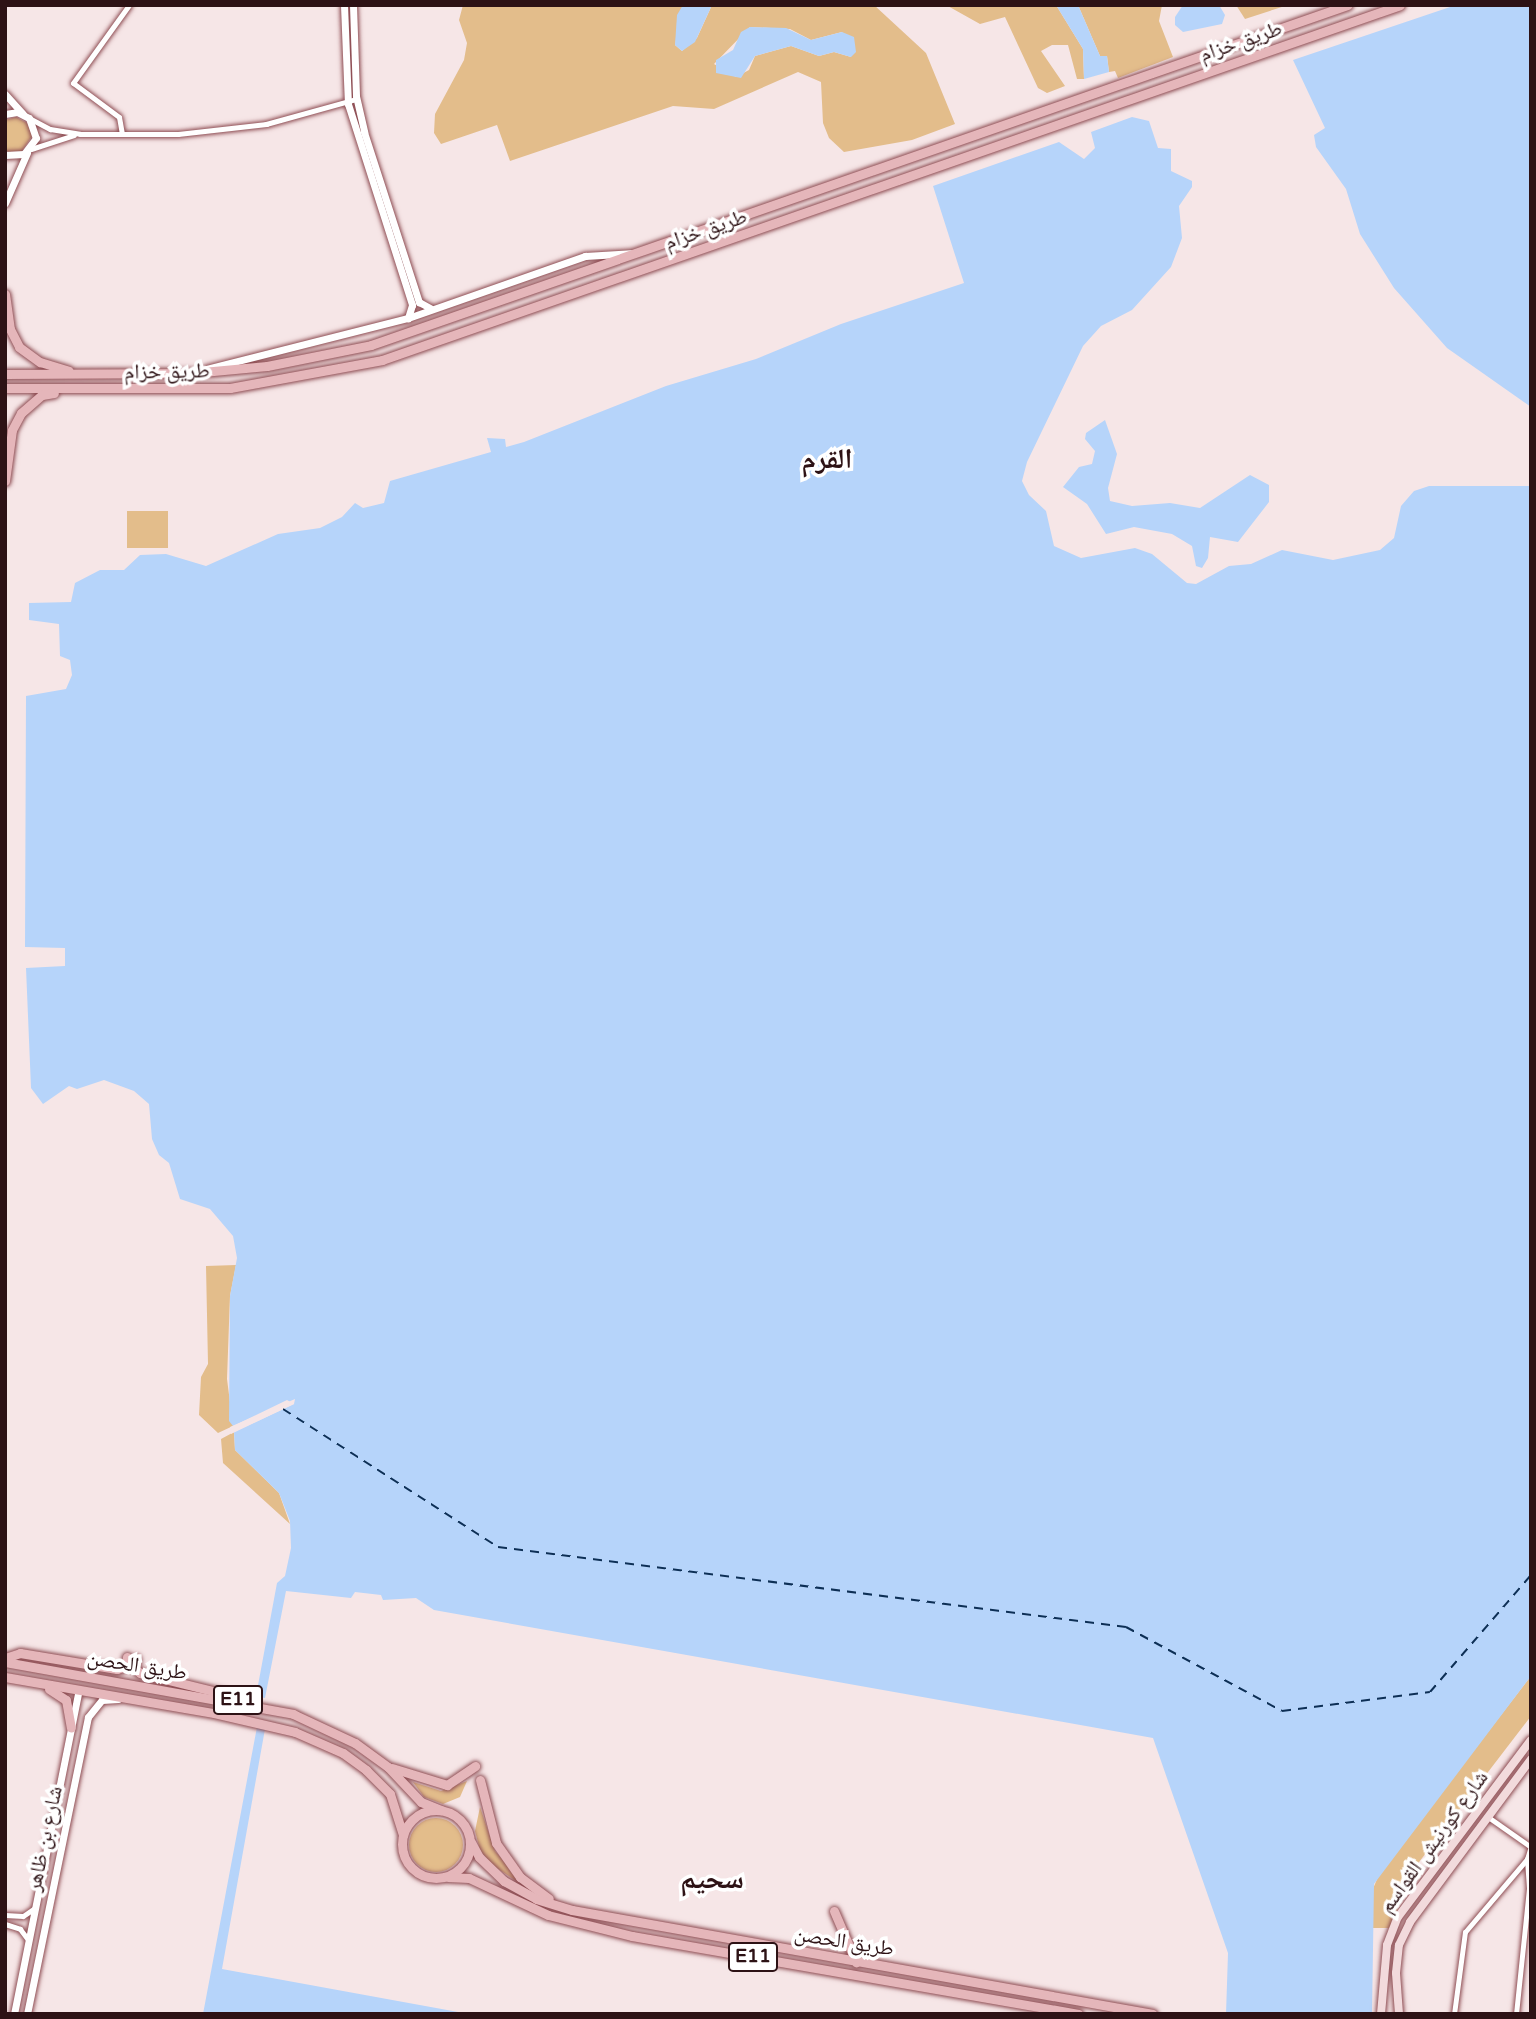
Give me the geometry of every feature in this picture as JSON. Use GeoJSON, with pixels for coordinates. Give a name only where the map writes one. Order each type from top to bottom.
{"type":"FeatureCollection","features":[{"type":"Feature","properties":{"kind":"main road","name":"طريق خزام"},"geometry":{"type":"LineString","coordinates":[[5,374],[192,373],[267,366],[407,335],[1348,5]]}},
{"type":"Feature","properties":{"kind":"main road","name":"طريق خزام"},"geometry":{"type":"LineString","coordinates":[[5,388],[226,388],[312,376],[416,350],[1400,5]]}},
{"type":"Feature","properties":{"kind":"main road"},"geometry":{"type":"LineString","coordinates":[[5,294],[10,330],[19,347],[40,362],[78,374]]}},
{"type":"Feature","properties":{"kind":"main road"},"geometry":{"type":"LineString","coordinates":[[226,388],[229,375],[267,366]]}},
{"type":"Feature","properties":{"kind":"main road"},"geometry":{"type":"LineString","coordinates":[[5,481],[12,430],[21,414],[42,395],[73,390]]}},
{"type":"Feature","properties":{"kind":"main road"},"geometry":{"type":"LineString","coordinates":[[5,1660],[20,1653],[117,1670],[126,1666],[132,1658],[137,1672],[208,1688],[236,1700]]}},
{"type":"Feature","properties":{"kind":"main road","name":"طريق الحصن"},"geometry":{"type":"LineString","coordinates":[[5,1660],[236,1700],[316,1723],[388,1767],[421,1802],[441,1810]]}},
{"type":"Feature","properties":{"kind":"main road","name":"طريق الحصن"},"geometry":{"type":"LineString","coordinates":[[5,1677],[264,1723],[343,1753],[390,1794],[403,1835]]}},
{"type":"Feature","properties":{"kind":"main road"},"geometry":{"type":"LineString","coordinates":[[79,1690],[87,1681],[145,1691],[175,1689]]}},
{"type":"Feature","properties":{"kind":"main road"},"geometry":{"type":"LineString","coordinates":[[31,1682],[66,1700],[71,1728]]}},
{"type":"Feature","properties":{"kind":"main road","name":"شارع كورنيش القواسم"},"geometry":{"type":"LineString","coordinates":[[1381,2014],[1387,1945],[1398,1917],[1531,1740]]}},
{"type":"Feature","properties":{"kind":"main road","name":"شارع كورنيش القواسم"},"geometry":{"type":"LineString","coordinates":[[1399,2014],[1396,1973],[1399,1945],[1410,1922],[1531,1759]]}},
{"type":"Feature","properties":{"kind":"main road"},"geometry":{"type":"LineString","coordinates":[[388,1767],[447,1785],[475,1766]]}},
{"type":"Feature","properties":{"kind":"main road"},"geometry":{"type":"LineString","coordinates":[[480,1780],[488,1824],[506,1861],[536,1891],[572,1910]]}},
{"type":"Feature","properties":{"kind":"main road"},"geometry":{"type":"LineString","coordinates":[[441,1810],[461,1820],[471,1842],[465,1863],[448,1877],[430,1879],[410,1867],[404,1857],[403,1835],[415,1817],[441,1810]]}},
{"type":"Feature","properties":{"kind":"main road"},"geometry":{"type":"LineString","coordinates":[[1471,1837],[1473,1848]]}},
{"type":"Feature","properties":{"kind":"main road","name":"طريق الحصن"},"geometry":{"type":"LineString","coordinates":[[471,1842],[484,1864],[504,1881],[536,1899],[572,1910],[1153,2014]]}},
{"type":"Feature","properties":{"kind":"main road","name":"طريق الحصن"},"geometry":{"type":"LineString","coordinates":[[448,1877],[469,1878],[548,1915],[632,1936],[1078,2014]]}},
{"type":"Feature","properties":{"kind":"main road"},"geometry":{"type":"LineString","coordinates":[[834,1911],[836,1926],[856,1962]]}},
{"type":"Feature","properties":{"kind":"street"},"geometry":{"type":"LineString","coordinates":[[122,134],[119,117],[73,83],[129,5]]}},
{"type":"Feature","properties":{"kind":"street"},"geometry":{"type":"LineString","coordinates":[[344,5],[348,104],[412,305],[408,318]]}},
{"type":"Feature","properties":{"kind":"street"},"geometry":{"type":"LineString","coordinates":[[353,5],[356,99],[419,302],[431,308]]}},
{"type":"Feature","properties":{"kind":"street"},"geometry":{"type":"LineString","coordinates":[[5,94],[36,131],[5,203]]}},
{"type":"Feature","properties":{"kind":"street"},"geometry":{"type":"LineString","coordinates":[[5,114],[26,116],[50,129],[80,134],[212,131],[266,124],[348,104],[356,99]]}},
{"type":"Feature","properties":{"kind":"street"},"geometry":{"type":"LineString","coordinates":[[5,155],[80,134]]}},
{"type":"Feature","properties":{"kind":"street"},"geometry":{"type":"LineString","coordinates":[[192,373],[408,318],[585,256],[639,253]]}},
{"type":"Feature","properties":{"kind":"street","name":"شارع بن ظاهر"},"geometry":{"type":"LineString","coordinates":[[14,2014],[79,1690]]}},
{"type":"Feature","properties":{"kind":"street","name":"شارع بن ظاهر"},"geometry":{"type":"LineString","coordinates":[[27,2014],[88,1717],[102,1700],[126,1699]]}},
{"type":"Feature","properties":{"kind":"street"},"geometry":{"type":"LineString","coordinates":[[1454,2014],[1465,1931],[1527,1858],[1531,1847],[1487,1816]]}},
{"type":"Feature","properties":{"kind":"street"},"geometry":{"type":"LineString","coordinates":[[49,1836],[54,1830],[60,1833],[58,1861]]}},
{"type":"Feature","properties":{"kind":"street"},"geometry":{"type":"LineString","coordinates":[[1516,2014],[1529,1888],[1527,1858]]}},
{"type":"Feature","properties":{"kind":"street"},"geometry":{"type":"LineString","coordinates":[[5,1915],[18,1917],[35,1908]]}},
{"type":"Feature","properties":{"kind":"street"},"geometry":{"type":"LineString","coordinates":[[13,1926],[18,1923],[18,1917]]}},
{"type":"Feature","properties":{"kind":"street"},"geometry":{"type":"LineString","coordinates":[[5,1924],[13,1926],[29,1941]]}},
{"type":"Feature","properties":{"kind":"shaded area"},"geometry":{"type":"Polygon","coordinates":[[[463,5],[683,5],[675,45],[682,51],[697,38],[712,5],[874,5],[926,53],[955,124],[912,140],[844,152],[829,138],[823,123],[821,82],[798,72],[714,109],[673,106],[510,161],[497,125],[441,144],[434,133],[435,114],[464,60],[467,43],[459,20],[463,5]],[[750,27],[714,64],[736,77],[749,70],[755,56],[791,46],[819,56],[834,52],[851,57],[842,32],[811,40],[790,29],[750,27]]]}},
{"type":"Feature","properties":{"kind":"shaded area"},"geometry":{"type":"Polygon","coordinates":[[[946,5],[1056,5],[1083,49],[1084,79],[1077,79],[1068,45],[1052,45],[1041,51],[1065,86],[1047,93],[1038,88],[1005,17],[980,24],[946,5]]]}},
{"type":"Feature","properties":{"kind":"shaded area"},"geometry":{"type":"Polygon","coordinates":[[[1078,5],[1162,5],[1159,21],[1173,57],[1118,78],[1115,71],[1109,72],[1107,56],[1100,56],[1078,5]]]}},
{"type":"Feature","properties":{"kind":"shaded area"},"geometry":{"type":"Polygon","coordinates":[[[1236,5],[1288,5],[1245,19],[1236,5]]]}},
{"type":"Feature","properties":{"kind":"shaded area"},"geometry":{"type":"Polygon","coordinates":[[[16,117],[27,123],[32,136],[22,151],[9,152],[5,150],[5,120],[16,117]]]}},
{"type":"Feature","properties":{"kind":"shaded area"},"geometry":{"type":"Polygon","coordinates":[[[127,511],[168,511],[168,548],[127,548],[127,511]]]}},
{"type":"Feature","properties":{"kind":"shaded area"},"geometry":{"type":"Polygon","coordinates":[[[236,1265],[230,1296],[227,1379],[233,1426],[218,1433],[199,1415],[201,1377],[208,1364],[206,1266],[236,1265]]]}},
{"type":"Feature","properties":{"kind":"shaded area"},"geometry":{"type":"Polygon","coordinates":[[[234,1432],[235,1450],[279,1493],[290,1524],[223,1463],[221,1439],[234,1432]]]}},
{"type":"Feature","properties":{"kind":"shaded area"},"geometry":{"type":"Polygon","coordinates":[[[1531,1676],[1531,1716],[1403,1883],[1394,1928],[1371,1928],[1370,1896],[1380,1872],[1531,1676]]]}},
{"type":"Feature","properties":{"kind":"shaded area"},"geometry":{"type":"Polygon","coordinates":[[[467,1781],[460,1797],[443,1804],[424,1797],[413,1782],[441,1791],[467,1781]]]}},
{"type":"Feature","properties":{"kind":"shaded area"},"geometry":{"type":"Polygon","coordinates":[[[480,1807],[495,1851],[527,1888],[492,1865],[480,1850],[475,1831],[480,1807]]]}},
{"type":"Feature","properties":{"kind":"shaded area"},"geometry":{"type":"Polygon","coordinates":[[[436,1818],[455,1826],[463,1845],[455,1864],[436,1872],[417,1864],[409,1845],[417,1826],[436,1818]]]}},
{"type":"Feature","properties":{"kind":"water"},"geometry":{"type":"Polygon","coordinates":[[[683,5],[712,5],[695,42],[682,51],[675,45],[677,15],[683,5]]]}},
{"type":"Feature","properties":{"kind":"water"},"geometry":{"type":"Polygon","coordinates":[[[1056,5],[1078,5],[1100,56],[1107,56],[1109,72],[1084,79],[1083,49],[1056,5]]]}},
{"type":"Feature","properties":{"kind":"water"},"geometry":{"type":"Polygon","coordinates":[[[1183,5],[1219,5],[1225,15],[1222,24],[1183,32],[1175,25],[1175,17],[1183,5]]]}},
{"type":"Feature","properties":{"kind":"water"},"geometry":{"type":"Polygon","coordinates":[[[1456,5],[1531,5],[1531,407],[1447,348],[1394,288],[1360,234],[1346,189],[1316,147],[1314,135],[1325,128],[1293,60],[1456,5]]]}},
{"type":"Feature","properties":{"kind":"water"},"geometry":{"type":"Polygon","coordinates":[[[750,27],[786,28],[811,40],[842,32],[854,37],[856,52],[851,57],[834,52],[819,56],[791,46],[755,56],[741,78],[716,73],[716,60],[733,50],[741,32],[750,27]]]}},
{"type":"Feature","properties":{"kind":"water"},"geometry":{"type":"Polygon","coordinates":[[[1132,117],[1149,121],[1158,148],[1171,149],[1171,171],[1192,181],[1192,187],[1179,206],[1182,238],[1171,267],[1132,310],[1101,326],[1083,346],[1027,462],[1022,481],[1029,495],[1046,511],[1054,546],[1081,558],[1135,548],[1152,554],[1187,583],[1196,584],[1229,566],[1251,564],[1282,550],[1333,560],[1380,550],[1394,538],[1401,506],[1414,491],[1429,486],[1531,486],[1531,1676],[1374,1884],[1372,2014],[1226,2014],[1228,1953],[1153,1738],[434,1610],[416,1598],[383,1600],[381,1595],[355,1592],[351,1598],[286,1591],[265,1698],[256,1696],[277,1583],[285,1576],[291,1548],[290,1521],[279,1493],[235,1450],[234,1432],[294,1404],[287,1400],[233,1426],[229,1421],[230,1296],[237,1258],[233,1236],[210,1209],[180,1199],[169,1163],[159,1155],[152,1139],[149,1104],[134,1091],[104,1080],[77,1089],[69,1086],[43,1104],[31,1088],[26,968],[65,966],[65,948],[25,947],[26,696],[66,689],[72,675],[70,660],[60,656],[59,624],[29,620],[29,603],[71,602],[75,583],[100,570],[124,570],[140,555],[166,554],[206,566],[278,534],[320,528],[342,517],[355,503],[363,508],[384,503],[390,481],[491,452],[487,438],[505,439],[506,447],[524,442],[666,386],[756,359],[841,324],[964,283],[933,186],[1059,142],[1084,159],[1095,148],[1091,132],[1132,117]]]}},
{"type":"Feature","properties":{"kind":"water"},"geometry":{"type":"Polygon","coordinates":[[[1105,420],[1117,454],[1108,488],[1110,501],[1132,506],[1170,503],[1200,508],[1250,475],[1269,485],[1269,502],[1238,542],[1210,537],[1208,558],[1202,568],[1196,566],[1192,546],[1172,534],[1134,527],[1106,534],[1087,504],[1063,487],[1079,467],[1092,464],[1095,451],[1085,439],[1086,433],[1105,420]]]}},
{"type":"Feature","properties":{"kind":"water"},"geometry":{"type":"Polygon","coordinates":[[[257,1727],[265,1729],[222,1969],[469,2014],[203,2014],[257,1727]]]}},
{"type":"Feature","properties":{"kind":"pier"},"geometry":{"type":"Polygon","coordinates":[[[295,1399],[294,1404],[231,1434],[230,1427],[295,1399]]]}},
{"type":"Feature","properties":{"kind":"ferry route"},"geometry":{"type":"LineString","coordinates":[[283,1409],[498,1547],[1126,1627],[1282,1711],[1430,1692],[1531,1575]]}},
{"type":"Feature","properties":{"kind":"district","name":"القرم"},"geometry":{"type":"Point","coordinates":[827,459]}},
{"type":"Feature","properties":{"kind":"district","name":"سحيم"},"geometry":{"type":"Point","coordinates":[712,1879]}}]}
